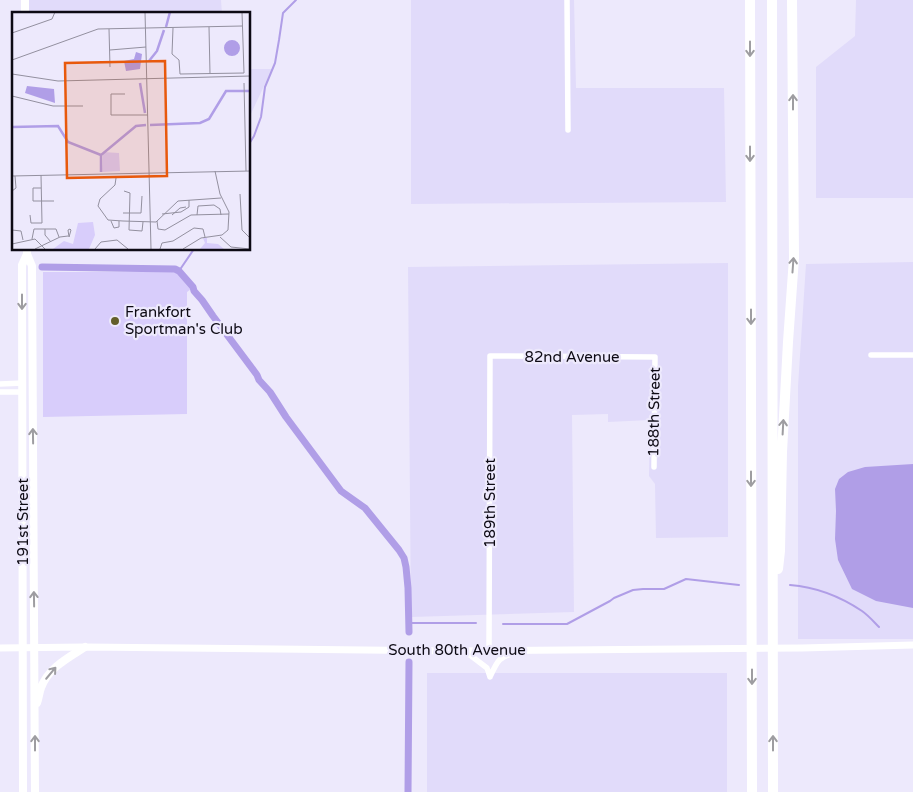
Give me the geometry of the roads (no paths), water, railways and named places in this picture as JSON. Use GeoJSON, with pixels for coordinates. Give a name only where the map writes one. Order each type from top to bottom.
{"type":"FeatureCollection","features":[{"type":"Feature","properties":{"kind":"highway"},"geometry":{"type":"LineString","coordinates":[[750,0],[752,792]]}},
{"type":"Feature","properties":{"kind":"highway"},"geometry":{"type":"LineString","coordinates":[[772,0],[773,792]]}},
{"type":"Feature","properties":{"kind":"highway"},"geometry":{"type":"LineString","coordinates":[[772,615],[780,551],[782,452],[794,258],[792,0]]}},
{"type":"Feature","properties":{"kind":"main road","name":"191st Street"},"geometry":{"type":"LineString","coordinates":[[23,792],[22,265],[27,251]]}},
{"type":"Feature","properties":{"kind":"main road","name":"191st Street"},"geometry":{"type":"LineString","coordinates":[[27,251],[32,266],[35,792]]}},
{"type":"Feature","properties":{"kind":"main road"},"geometry":{"type":"LineString","coordinates":[[35,713],[41,687],[46,677],[54,668],[85,647]]}},
{"type":"Feature","properties":{"kind":"street"},"geometry":{"type":"LineString","coordinates":[[568,0],[568,130]]}},
{"type":"Feature","properties":{"kind":"street"},"geometry":{"type":"LineString","coordinates":[[871,355],[913,355]]}},
{"type":"Feature","properties":{"kind":"street","name":"82nd Avenue"},"geometry":{"type":"LineString","coordinates":[[490,356],[655,357]]}},
{"type":"Feature","properties":{"kind":"street","name":"189th Street"},"geometry":{"type":"LineString","coordinates":[[489,650],[490,356]]}},
{"type":"Feature","properties":{"kind":"street","name":"188th Street"},"geometry":{"type":"LineString","coordinates":[[654,466],[655,357]]}},
{"type":"Feature","properties":{"kind":"street"},"geometry":{"type":"LineString","coordinates":[[0,384],[23,387]]}},
{"type":"Feature","properties":{"kind":"street"},"geometry":{"type":"LineString","coordinates":[[0,392],[23,387]]}},
{"type":"Feature","properties":{"kind":"street","name":"South 80th Avenue"},"geometry":{"type":"LineString","coordinates":[[0,648],[85,647],[455,651],[802,648],[913,645]]}},
{"type":"Feature","properties":{"kind":"street"},"geometry":{"type":"LineString","coordinates":[[455,651],[470,655],[486,668],[490,677],[501,658],[526,650]]}},
{"type":"Feature","properties":{"kind":"waterway"},"geometry":{"type":"LineString","coordinates":[[250,142],[261,117],[265,87],[275,63],[283,13],[296,0]]}},
{"type":"Feature","properties":{"kind":"waterway"},"geometry":{"type":"LineString","coordinates":[[179,271],[193,250]]}},
{"type":"Feature","properties":{"kind":"waterway"},"geometry":{"type":"LineString","coordinates":[[42,267],[175,269],[179,271],[193,287],[194,291],[341,491],[365,508],[399,550],[404,558],[406,567],[409,632]]}},
{"type":"Feature","properties":{"kind":"waterway"},"geometry":{"type":"LineString","coordinates":[[503,624],[567,624],[614,598],[633,590],[664,589],[686,579],[739,585]]}},
{"type":"Feature","properties":{"kind":"waterway"},"geometry":{"type":"LineString","coordinates":[[790,585],[819,590],[846,601],[862,611],[879,627]]}},
{"type":"Feature","properties":{"kind":"waterway"},"geometry":{"type":"LineString","coordinates":[[409,623],[476,623]]}},
{"type":"Feature","properties":{"kind":"waterway"},"geometry":{"type":"LineString","coordinates":[[408,792],[409,662]]}},
{"type":"Feature","properties":{"kind":"place","name":"Frankfort Sportman's Club"},"geometry":{"type":"Point","coordinates":[115,321]}}]}
